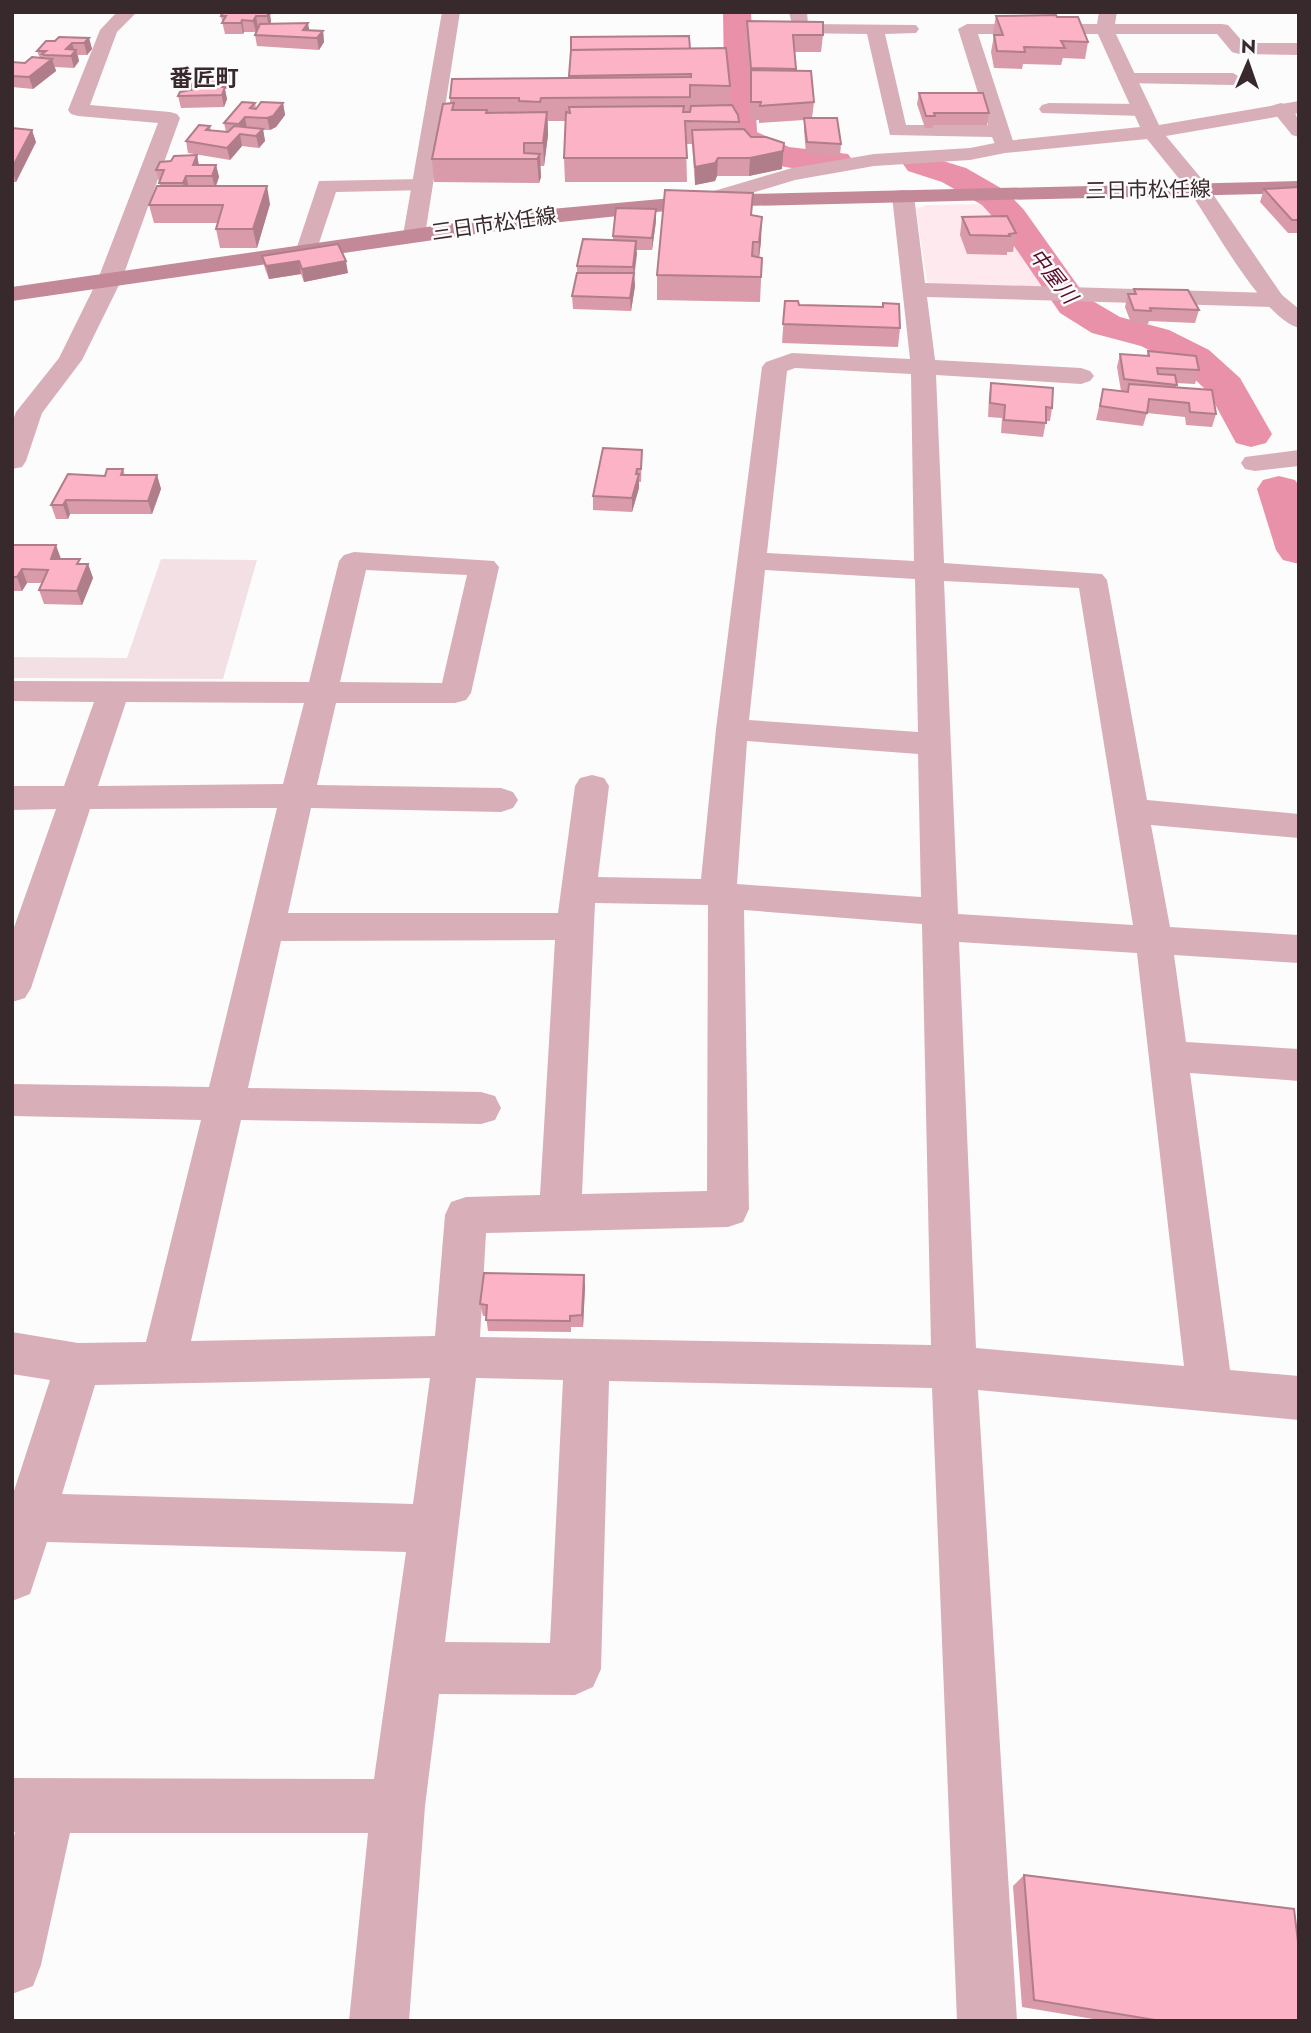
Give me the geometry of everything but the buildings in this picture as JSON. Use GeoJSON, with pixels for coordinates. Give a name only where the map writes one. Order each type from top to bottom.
{"type":"FeatureCollection","features":[{"type":"Feature","properties":{"kind":"main road","name":"三日市松任線"},"geometry":{"type":"LineString","coordinates":[[12,294],[551,216],[705,201],[1299,187]]}},
{"type":"Feature","properties":{"kind":"street"},"geometry":{"type":"LineString","coordinates":[[12,461],[29,412],[70,359],[110,279],[170,118],[78,110],[109,30],[128,12]]}},
{"type":"Feature","properties":{"kind":"street"},"geometry":{"type":"LineString","coordinates":[[414,235],[451,12]]}},
{"type":"Feature","properties":{"kind":"street"},"geometry":{"type":"LineString","coordinates":[[798,12],[800,29],[875,29],[909,20],[939,29],[1106,21],[1224,21],[1239,48],[1299,49]]}},
{"type":"Feature","properties":{"kind":"street"},"geometry":{"type":"LineString","coordinates":[[1106,21],[1152,132],[1198,189],[1274,300],[1299,321]]}},
{"type":"Feature","properties":{"kind":"street"},"geometry":{"type":"LineString","coordinates":[[875,29],[897,131],[1002,139],[1152,132],[1290,108],[1299,131]]}},
{"type":"Feature","properties":{"kind":"street"},"geometry":{"type":"LineString","coordinates":[[967,29],[1002,139]]}},
{"type":"Feature","properties":{"kind":"street"},"geometry":{"type":"LineString","coordinates":[[1128,79],[1233,79]]}},
{"type":"Feature","properties":{"kind":"street"},"geometry":{"type":"LineString","coordinates":[[1049,109],[1142,110]]}},
{"type":"Feature","properties":{"kind":"street"},"geometry":{"type":"LineString","coordinates":[[705,201],[792,174],[874,160],[970,154],[1002,139]]}},
{"type":"Feature","properties":{"kind":"street"},"geometry":{"type":"LineString","coordinates":[[307,250],[327,186],[421,185]]}},
{"type":"Feature","properties":{"kind":"street"},"geometry":{"type":"LineString","coordinates":[[903,196],[923,367],[954,1367],[987,2021]]}},
{"type":"Feature","properties":{"kind":"street"},"geometry":{"type":"LineString","coordinates":[[916,290],[1274,300]]}},
{"type":"Feature","properties":{"kind":"street"},"geometry":{"type":"LineString","coordinates":[[379,2021],[398,1806],[456,1357],[466,1215],[728,1209],[722,894],[732,729],[775,367],[792,360],[1081,376]]}},
{"type":"Feature","properties":{"kind":"street"},"geometry":{"type":"LineString","coordinates":[[1255,463],[1299,458]]}},
{"type":"Feature","properties":{"kind":"street"},"geometry":{"type":"LineString","coordinates":[[12,691],[113,692],[321,692],[455,693],[484,567],[354,561],[321,692],[164,1361]]}},
{"type":"Feature","properties":{"kind":"street"},"geometry":{"type":"LineString","coordinates":[[753,561],[1092,580],[1154,940],[1210,1391]]}},
{"type":"Feature","properties":{"kind":"street"},"geometry":{"type":"LineString","coordinates":[[12,988],[113,692]]}},
{"type":"Feature","properties":{"kind":"street"},"geometry":{"type":"LineString","coordinates":[[732,729],[935,744]]}},
{"type":"Feature","properties":{"kind":"street"},"geometry":{"type":"LineString","coordinates":[[560,1213],[576,908],[592,786]]}},
{"type":"Feature","properties":{"kind":"street"},"geometry":{"type":"LineString","coordinates":[[12,798],[297,796],[501,800]]}},
{"type":"Feature","properties":{"kind":"street"},"geometry":{"type":"LineString","coordinates":[[1132,811],[1299,826]]}},
{"type":"Feature","properties":{"kind":"street"},"geometry":{"type":"LineString","coordinates":[[266,927],[576,908],[722,894],[1154,940],[1299,949]]}},
{"type":"Feature","properties":{"kind":"street"},"geometry":{"type":"LineString","coordinates":[[1170,1056],[1299,1065]]}},
{"type":"Feature","properties":{"kind":"street"},"geometry":{"type":"LineString","coordinates":[[12,1100],[481,1108]]}},
{"type":"Feature","properties":{"kind":"street"},"geometry":{"type":"LineString","coordinates":[[12,1353],[78,1364],[456,1357],[954,1367],[1299,1398]]}},
{"type":"Feature","properties":{"kind":"street"},"geometry":{"type":"LineString","coordinates":[[416,1668],[575,1669],[587,1360]]}},
{"type":"Feature","properties":{"kind":"street"},"geometry":{"type":"LineString","coordinates":[[12,1576],[78,1364]]}},
{"type":"Feature","properties":{"kind":"street"},"geometry":{"type":"LineString","coordinates":[[30,1517],[434,1529]]}},
{"type":"Feature","properties":{"kind":"street"},"geometry":{"type":"LineString","coordinates":[[12,1965],[30,1805],[398,1806]]}},
{"type":"Feature","properties":{"kind":"shaded area"},"geometry":{"type":"Polygon","coordinates":[[[992,204],[1046,288],[938,286],[927,282],[916,209],[926,205],[992,204]]]}},
{"type":"Feature","properties":{"kind":"shaded area"},"geometry":{"type":"Polygon","coordinates":[[[161,559],[257,560],[223,679],[12,678],[12,657],[127,658],[161,559]]]}},
{"type":"Feature","properties":{"kind":"waterway","name":"中屋川"},"geometry":{"type":"LineString","coordinates":[[737,12],[741,136],[774,154],[836,161]]}},
{"type":"Feature","properties":{"kind":"waterway","name":"中屋川"},"geometry":{"type":"LineString","coordinates":[[920,164],[954,175],[994,198],[1012,217],[1073,305],[1106,325],[1155,338],[1195,358],[1226,387],[1251,434]]}},
{"type":"Feature","properties":{"kind":"waterway","name":"中屋川"},"geometry":{"type":"LineString","coordinates":[[1279,489],[1299,550]]}},
{"type":"Feature","properties":{"kind":"district","name":"番匠町"},"geometry":{"type":"Point","coordinates":[204,78]}}]}
